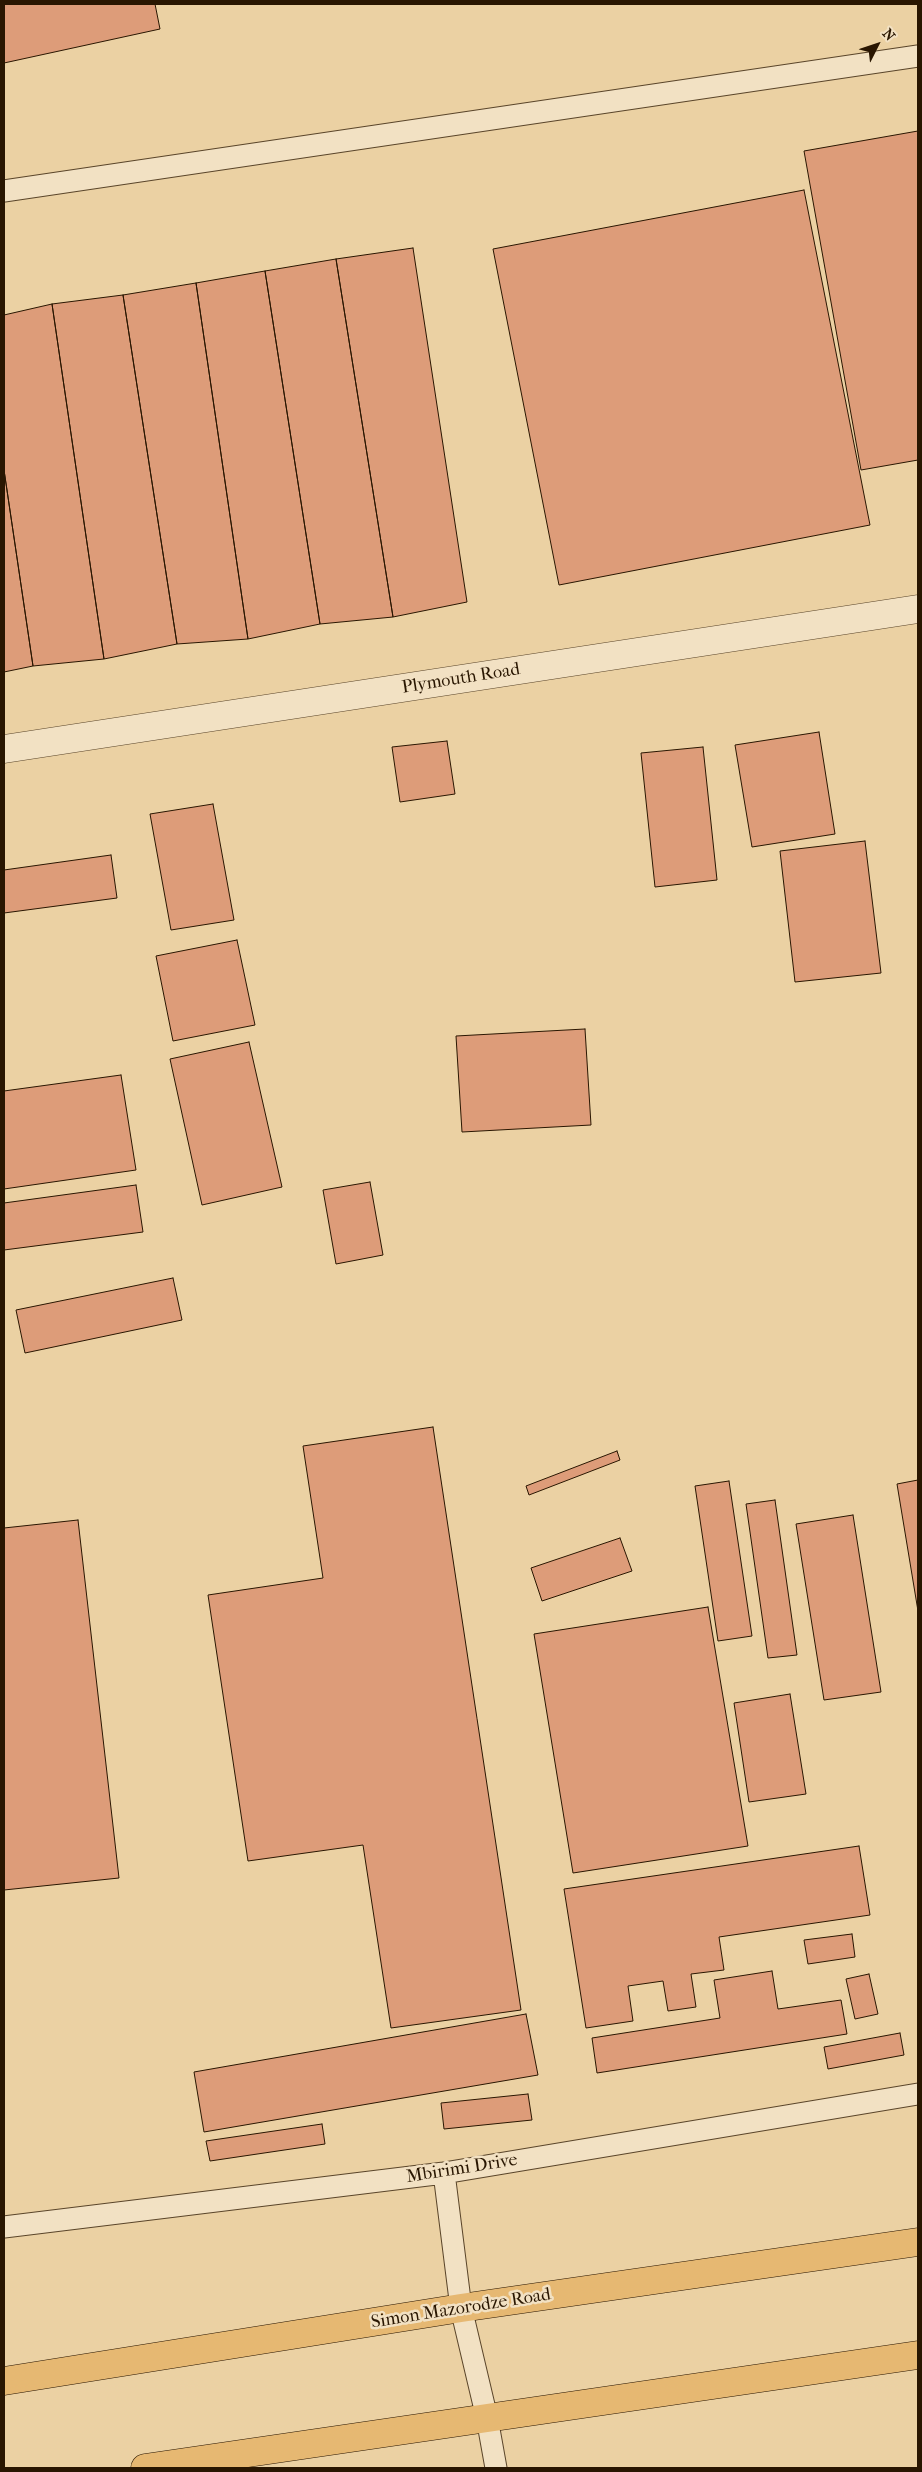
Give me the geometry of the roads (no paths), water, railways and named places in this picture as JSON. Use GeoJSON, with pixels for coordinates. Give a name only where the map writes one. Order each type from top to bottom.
{"type":"FeatureCollection","features":[{"type":"Feature","properties":{"kind":"highway","name":"Simon Mazorodze Road"},"geometry":{"type":"LineString","coordinates":[[4,2382],[461,2308],[918,2242]]}},
{"type":"Feature","properties":{"kind":"highway"},"geometry":{"type":"LineString","coordinates":[[145,2468],[918,2355]]}},
{"type":"Feature","properties":{"kind":"street","name":"Plymouth Road"},"geometry":{"type":"LineString","coordinates":[[4,749],[918,609]]}},
{"type":"Feature","properties":{"kind":"lane"},"geometry":{"type":"LineString","coordinates":[[4,191],[918,56]]}},
{"type":"Feature","properties":{"kind":"lane","name":"Mbirimi Drive"},"geometry":{"type":"LineString","coordinates":[[4,2227],[444,2173],[918,2094]]}},
{"type":"Feature","properties":{"kind":"lane"},"geometry":{"type":"LineString","coordinates":[[444,2173],[461,2308],[487,2418],[496,2468]]}}]}
